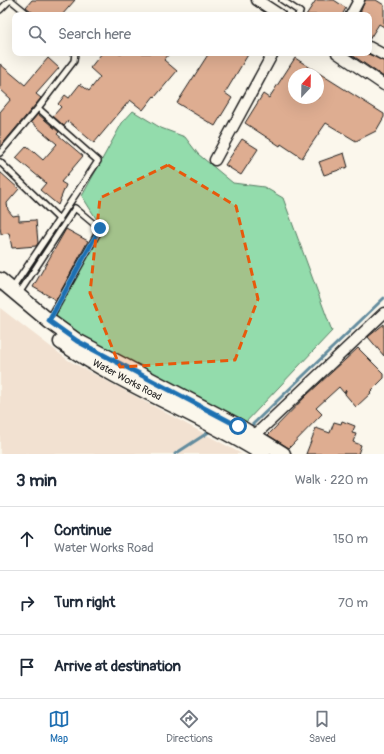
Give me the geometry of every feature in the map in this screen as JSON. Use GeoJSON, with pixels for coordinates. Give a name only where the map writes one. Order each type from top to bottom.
{"type":"FeatureCollection","features":[{"type":"Feature","properties":{"kind":"main road"},"geometry":{"type":"LineString","coordinates":[[0,280],[10,292]]}},
{"type":"Feature","properties":{"kind":"main road","name":"Water Works Road"},"geometry":{"type":"LineString","coordinates":[[10,292],[77,341],[234,431]]}},
{"type":"Feature","properties":{"kind":"main road","name":"Water Works Road"},"geometry":{"type":"LineString","coordinates":[[10,292],[53,336],[76,353],[116,376],[234,431]]}},
{"type":"Feature","properties":{"kind":"main road"},"geometry":{"type":"LineString","coordinates":[[234,431],[250,437],[283,454]]}},
{"type":"Feature","properties":{"kind":"main road"},"geometry":{"type":"LineString","coordinates":[[250,437],[263,454]]}},
{"type":"Feature","properties":{"kind":"street"},"geometry":{"type":"LineString","coordinates":[[257,0],[275,12]]}},
{"type":"Feature","properties":{"kind":"street"},"geometry":{"type":"LineString","coordinates":[[353,12],[359,0]]}},
{"type":"Feature","properties":{"kind":"street"},"geometry":{"type":"LineString","coordinates":[[372,49],[384,55]]}},
{"type":"Feature","properties":{"kind":"street"},"geometry":{"type":"LineString","coordinates":[[216,160],[271,56]]}},
{"type":"Feature","properties":{"kind":"street"},"geometry":{"type":"LineString","coordinates":[[341,56],[384,85]]}},
{"type":"Feature","properties":{"kind":"street"},"geometry":{"type":"LineString","coordinates":[[250,437],[384,313]]}},
{"type":"Feature","properties":{"kind":"lane"},"geometry":{"type":"LineString","coordinates":[[282,0],[300,12]]}},
{"type":"Feature","properties":{"kind":"lane"},"geometry":{"type":"LineString","coordinates":[[0,10],[9,1],[12,1],[25,12]]}},
{"type":"Feature","properties":{"kind":"lane"},"geometry":{"type":"LineString","coordinates":[[0,153],[38,108],[74,61],[76,56]]}},
{"type":"Feature","properties":{"kind":"lane"},"geometry":{"type":"LineString","coordinates":[[10,292],[60,220],[98,161],[38,108]]}},
{"type":"Feature","properties":{"kind":"lane"},"geometry":{"type":"LineString","coordinates":[[0,162],[60,220]]}},
{"type":"Feature","properties":{"kind":"lane"},"geometry":{"type":"LineString","coordinates":[[10,292],[75,208],[100,228],[49,321]]}},
{"type":"Feature","properties":{"kind":"highlighted area"},"geometry":{"type":"Polygon","coordinates":[[[168,165],[236,206],[258,299],[235,360],[120,367],[90,293],[100,198],[168,165]]]}},
{"type":"Feature","properties":{"kind":"shaded area"},"geometry":{"type":"Polygon","coordinates":[[[0,308],[68,360],[242,454],[0,454],[0,308]]]}},
{"type":"Feature","properties":{"kind":"green space"},"geometry":{"type":"Polygon","coordinates":[[[133,111],[161,128],[185,137],[198,154],[233,183],[264,187],[283,198],[332,331],[244,424],[52,319],[102,228],[82,196],[122,123],[133,111]]]}},
{"type":"Feature","properties":{"kind":"building"},"geometry":{"type":"Polygon","coordinates":[[[32,0],[75,0],[65,12],[32,12],[26,7],[32,0]]]}},
{"type":"Feature","properties":{"kind":"building"},"geometry":{"type":"Polygon","coordinates":[[[316,0],[334,0],[346,8],[344,12],[308,12],[316,0]]]}},
{"type":"Feature","properties":{"kind":"building"},"geometry":{"type":"Polygon","coordinates":[[[365,0],[376,0],[384,5],[384,27],[379,24],[372,35],[372,12],[360,12],[365,0]]]}},
{"type":"Feature","properties":{"kind":"building"},"geometry":{"type":"Polygon","coordinates":[[[100,56],[167,56],[164,60],[177,71],[143,110],[130,100],[94,143],[68,121],[64,126],[53,116],[61,107],[58,104],[65,95],[69,98],[80,84],[89,91],[100,77],[90,68],[100,56]]]}},
{"type":"Feature","properties":{"kind":"building"},"geometry":{"type":"Polygon","coordinates":[[[207,56],[247,56],[225,93],[232,98],[215,126],[177,103],[207,56]]]}},
{"type":"Feature","properties":{"kind":"building"},"geometry":{"type":"Polygon","coordinates":[[[353,56],[372,56],[384,61],[384,77],[353,56]]]}},
{"type":"Feature","properties":{"kind":"building"},"geometry":{"type":"Polygon","coordinates":[[[48,58],[59,68],[36,94],[41,98],[0,147],[0,112],[11,99],[0,89],[0,64],[25,85],[48,58]]]}},
{"type":"Feature","properties":{"kind":"building"},"geometry":{"type":"Polygon","coordinates":[[[295,58],[311,68],[288,68],[295,58]]]}},
{"type":"Feature","properties":{"kind":"building"},"geometry":{"type":"Polygon","coordinates":[[[288,69],[288,104],[324,104],[324,76],[384,114],[384,117],[376,131],[356,141],[326,123],[302,158],[281,144],[280,146],[245,123],[263,94],[269,98],[288,69]]]}},
{"type":"Feature","properties":{"kind":"building"},"geometry":{"type":"Polygon","coordinates":[[[38,114],[59,132],[57,134],[83,156],[61,182],[66,185],[58,205],[40,190],[46,183],[16,158],[27,146],[43,160],[57,144],[31,122],[38,114]]]}},
{"type":"Feature","properties":{"kind":"building"},"geometry":{"type":"Polygon","coordinates":[[[242,139],[258,149],[241,175],[225,165],[242,139]]]}},
{"type":"Feature","properties":{"kind":"building"},"geometry":{"type":"Polygon","coordinates":[[[344,153],[348,167],[324,175],[319,162],[344,153]]]}},
{"type":"Feature","properties":{"kind":"building"},"geometry":{"type":"Polygon","coordinates":[[[0,172],[19,189],[7,203],[8,210],[13,216],[19,215],[19,221],[36,220],[38,243],[36,246],[12,248],[9,233],[1,234],[0,172]]]}},
{"type":"Feature","properties":{"kind":"building"},"geometry":{"type":"Polygon","coordinates":[[[66,229],[88,241],[56,300],[33,287],[66,229]]]}},
{"type":"Feature","properties":{"kind":"building"},"geometry":{"type":"Polygon","coordinates":[[[384,324],[384,356],[368,337],[384,324]]]}},
{"type":"Feature","properties":{"kind":"building"},"geometry":{"type":"Polygon","coordinates":[[[358,348],[384,374],[384,378],[370,392],[371,393],[356,407],[345,394],[346,390],[344,393],[339,387],[316,408],[322,414],[289,448],[268,435],[307,395],[358,348]]]}},
{"type":"Feature","properties":{"kind":"building"},"geometry":{"type":"Polygon","coordinates":[[[342,421],[355,426],[352,433],[356,434],[353,442],[361,445],[358,454],[306,454],[316,428],[330,433],[334,422],[341,424],[342,421]]]}},
{"type":"Feature","properties":{"kind":"waterway"},"geometry":{"type":"LineString","coordinates":[[249,428],[384,298]]}},
{"type":"Feature","properties":{"kind":"waterway"},"geometry":{"type":"LineString","coordinates":[[175,454],[212,430]]}},
{"type":"Feature","properties":{"kind":"route"},"geometry":{"type":"LineString","coordinates":[[100,228],[49,321],[77,341],[238,426]]}}]}
